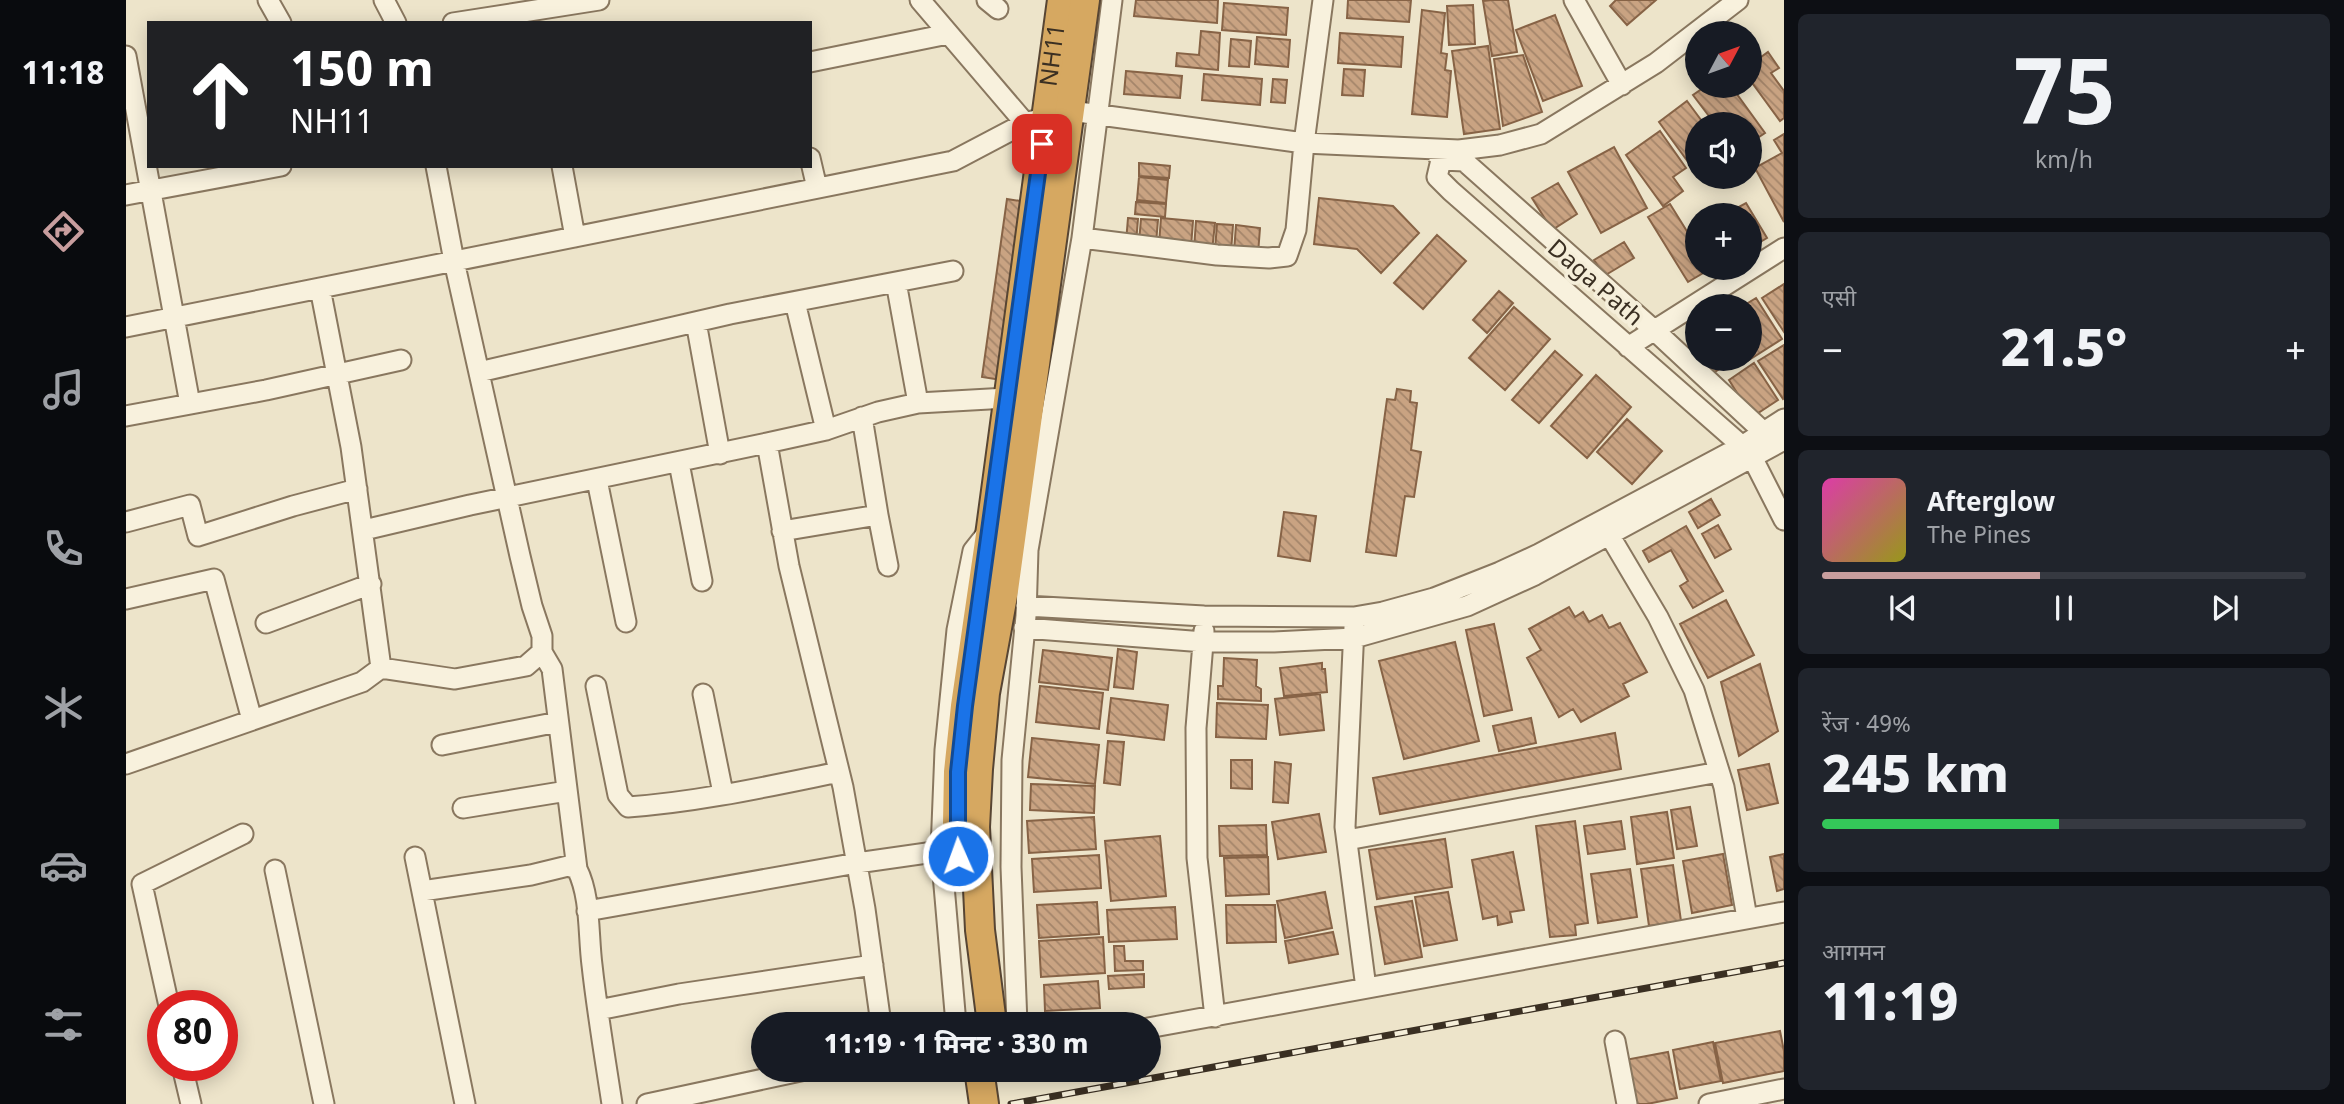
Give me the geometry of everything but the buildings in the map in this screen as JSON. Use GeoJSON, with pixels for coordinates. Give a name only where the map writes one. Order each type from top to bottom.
{"type":"FeatureCollection","features":[{"type":"Feature","properties":{"kind":"highway","name":"NH11"},"geometry":{"type":"LineString","coordinates":[[1010,538],[1007,398],[1059,117],[1062,0]]}},
{"type":"Feature","properties":{"kind":"highway"},"geometry":{"type":"LineString","coordinates":[[972,1012],[962,934],[957,830],[968,770],[977,616],[1010,538],[1059,117],[1086,0]]}},
{"type":"Feature","properties":{"kind":"highway"},"geometry":{"type":"LineString","coordinates":[[968,770],[975,827],[980,930],[990,1012]]}},
{"type":"Feature","properties":{"kind":"highway"},"geometry":{"type":"LineString","coordinates":[[981,1082],[984,1104]]}},
{"type":"Feature","properties":{"kind":"highway"},"geometry":{"type":"LineString","coordinates":[[999,1082],[1002,1104]]}},
{"type":"Feature","properties":{"kind":"street"},"geometry":{"type":"LineString","coordinates":[[268,0],[280,21]]}},
{"type":"Feature","properties":{"kind":"street"},"geometry":{"type":"LineString","coordinates":[[384,0],[395,21]]}},
{"type":"Feature","properties":{"kind":"street"},"geometry":{"type":"LineString","coordinates":[[466,21],[599,0]]}},
{"type":"Feature","properties":{"kind":"street"},"geometry":{"type":"LineString","coordinates":[[920,0],[948,34],[1059,117]]}},
{"type":"Feature","properties":{"kind":"street"},"geometry":{"type":"LineString","coordinates":[[1017,1012],[1011,867],[1012,760],[1026,606],[1010,538],[1082,239],[1059,117],[1112,0]]}},
{"type":"Feature","properties":{"kind":"street"},"geometry":{"type":"LineString","coordinates":[[1082,239],[1217,255],[1269,258],[1287,256],[1296,230],[1304,143],[1323,0]]}},
{"type":"Feature","properties":{"kind":"street"},"geometry":{"type":"LineString","coordinates":[[1574,0],[1622,85]]}},
{"type":"Feature","properties":{"kind":"street"},"geometry":{"type":"LineString","coordinates":[[1438,155],[1459,149],[1500,145],[1541,134],[1656,63],[1738,0]]}},
{"type":"Feature","properties":{"kind":"street"},"geometry":{"type":"LineString","coordinates":[[812,62],[948,34]]}},
{"type":"Feature","properties":{"kind":"street"},"geometry":{"type":"LineString","coordinates":[[126,56],[129,90],[151,190],[190,404]]}},
{"type":"Feature","properties":{"kind":"street"},"geometry":{"type":"LineString","coordinates":[[126,327],[953,161],[1059,117],[1438,155],[1464,161],[1775,438]]}},
{"type":"Feature","properties":{"kind":"street","name":"Daga Path"},"geometry":{"type":"LineString","coordinates":[[1438,155],[1437,177],[1444,184],[1747,452]]}},
{"type":"Feature","properties":{"kind":"street"},"geometry":{"type":"LineString","coordinates":[[812,167],[817,188]]}},
{"type":"Feature","properties":{"kind":"street"},"geometry":{"type":"LineString","coordinates":[[126,195],[270,168]]}},
{"type":"Feature","properties":{"kind":"street"},"geometry":{"type":"LineString","coordinates":[[436,168],[454,261],[531,606],[542,636],[542,652],[552,669],[577,869],[587,911],[612,1104]]}},
{"type":"Feature","properties":{"kind":"street"},"geometry":{"type":"LineString","coordinates":[[562,168],[575,237]]}},
{"type":"Feature","properties":{"kind":"street"},"geometry":{"type":"LineString","coordinates":[[1628,347],[1784,248]]}},
{"type":"Feature","properties":{"kind":"street"},"geometry":{"type":"LineString","coordinates":[[479,372],[696,322],[953,271]]}},
{"type":"Feature","properties":{"kind":"street"},"geometry":{"type":"LineString","coordinates":[[896,282],[918,403]]}},
{"type":"Feature","properties":{"kind":"street"},"geometry":{"type":"LineString","coordinates":[[320,288],[364,530],[381,668]]}},
{"type":"Feature","properties":{"kind":"street"},"geometry":{"type":"LineString","coordinates":[[795,302],[826,430]]}},
{"type":"Feature","properties":{"kind":"street"},"geometry":{"type":"LineString","coordinates":[[696,322],[720,454]]}},
{"type":"Feature","properties":{"kind":"street"},"geometry":{"type":"LineString","coordinates":[[126,416],[266,390],[401,360]]}},
{"type":"Feature","properties":{"kind":"street"},"geometry":{"type":"LineString","coordinates":[[364,530],[826,430],[862,417],[918,403],[1007,398]]}},
{"type":"Feature","properties":{"kind":"street"},"geometry":{"type":"LineString","coordinates":[[862,417],[888,566]]}},
{"type":"Feature","properties":{"kind":"street"},"geometry":{"type":"LineString","coordinates":[[1026,606],[1204,615],[1354,617],[1383,612],[1434,598],[1605,527],[1775,438],[1784,419]]}},
{"type":"Feature","properties":{"kind":"street"},"geometry":{"type":"LineString","coordinates":[[767,443],[789,566],[839,772],[857,863],[879,1012]]}},
{"type":"Feature","properties":{"kind":"street"},"geometry":{"type":"LineString","coordinates":[[1747,452],[1784,520]]}},
{"type":"Feature","properties":{"kind":"street"},"geometry":{"type":"LineString","coordinates":[[679,463],[702,581]]}},
{"type":"Feature","properties":{"kind":"street"},"geometry":{"type":"LineString","coordinates":[[597,480],[626,622]]}},
{"type":"Feature","properties":{"kind":"street"},"geometry":{"type":"LineString","coordinates":[[126,522],[190,505],[198,536],[357,489]]}},
{"type":"Feature","properties":{"kind":"street"},"geometry":{"type":"LineString","coordinates":[[782,531],[878,515]]}},
{"type":"Feature","properties":{"kind":"street"},"geometry":{"type":"LineString","coordinates":[[1024,628],[1204,642],[1354,638],[1467,606],[1535,575],[1605,527]]}},
{"type":"Feature","properties":{"kind":"street"},"geometry":{"type":"LineString","coordinates":[[1605,527],[1658,617],[1694,690],[1720,772],[1747,918]]}},
{"type":"Feature","properties":{"kind":"street"},"geometry":{"type":"LineString","coordinates":[[955,1012],[941,851],[945,750],[957,630],[973,551],[1010,538]]}},
{"type":"Feature","properties":{"kind":"street"},"geometry":{"type":"LineString","coordinates":[[126,598],[214,579],[252,720]]}},
{"type":"Feature","properties":{"kind":"street"},"geometry":{"type":"LineString","coordinates":[[266,623],[371,584]]}},
{"type":"Feature","properties":{"kind":"street"},"geometry":{"type":"LineString","coordinates":[[1204,615],[1196,728],[1197,859],[1215,1017]]}},
{"type":"Feature","properties":{"kind":"street"},"geometry":{"type":"LineString","coordinates":[[1354,617],[1345,827],[1366,988]]}},
{"type":"Feature","properties":{"kind":"street"},"geometry":{"type":"LineString","coordinates":[[126,764],[362,682],[381,668],[455,679],[526,666],[542,652]]}},
{"type":"Feature","properties":{"kind":"street"},"geometry":{"type":"LineString","coordinates":[[596,686],[618,795],[628,807],[839,772]]}},
{"type":"Feature","properties":{"kind":"street"},"geometry":{"type":"LineString","coordinates":[[703,694],[723,793]]}},
{"type":"Feature","properties":{"kind":"street"},"geometry":{"type":"LineString","coordinates":[[442,746],[558,722]]}},
{"type":"Feature","properties":{"kind":"street"},"geometry":{"type":"LineString","coordinates":[[1347,841],[1720,772]]}},
{"type":"Feature","properties":{"kind":"street"},"geometry":{"type":"LineString","coordinates":[[463,807],[567,790]]}},
{"type":"Feature","properties":{"kind":"street"},"geometry":{"type":"LineString","coordinates":[[165,990],[142,884],[243,834]]}},
{"type":"Feature","properties":{"kind":"street"},"geometry":{"type":"LineString","coordinates":[[587,911],[857,863],[941,851]]}},
{"type":"Feature","properties":{"kind":"street"},"geometry":{"type":"LineString","coordinates":[[415,857],[465,1104]]}},
{"type":"Feature","properties":{"kind":"street"},"geometry":{"type":"LineString","coordinates":[[422,891],[531,876],[568,866],[577,869]]}},
{"type":"Feature","properties":{"kind":"street"},"geometry":{"type":"LineString","coordinates":[[275,870],[324,1104]]}},
{"type":"Feature","properties":{"kind":"street"},"geometry":{"type":"LineString","coordinates":[[1161,1026],[1784,912]]}},
{"type":"Feature","properties":{"kind":"street"},"geometry":{"type":"LineString","coordinates":[[598,1010],[679,994],[873,965]]}},
{"type":"Feature","properties":{"kind":"street"},"geometry":{"type":"LineString","coordinates":[[1615,1041],[1627,1104]]}},
{"type":"Feature","properties":{"kind":"street"},"geometry":{"type":"LineString","coordinates":[[186,1081],[191,1104]]}},
{"type":"Feature","properties":{"kind":"street"},"geometry":{"type":"LineString","coordinates":[[648,1104],[751,1082]]}},
{"type":"Feature","properties":{"kind":"street"},"geometry":{"type":"LineString","coordinates":[[1709,1104],[1775,1095]]}},
{"type":"Feature","properties":{"kind":"railway"},"geometry":{"type":"LineString","coordinates":[[1011,1104],[1784,963]]}},
{"type":"Feature","properties":{"kind":"route"},"geometry":{"type":"LineString","coordinates":[[958,856],[958,772],[965,706],[1042,144]]}}]}
